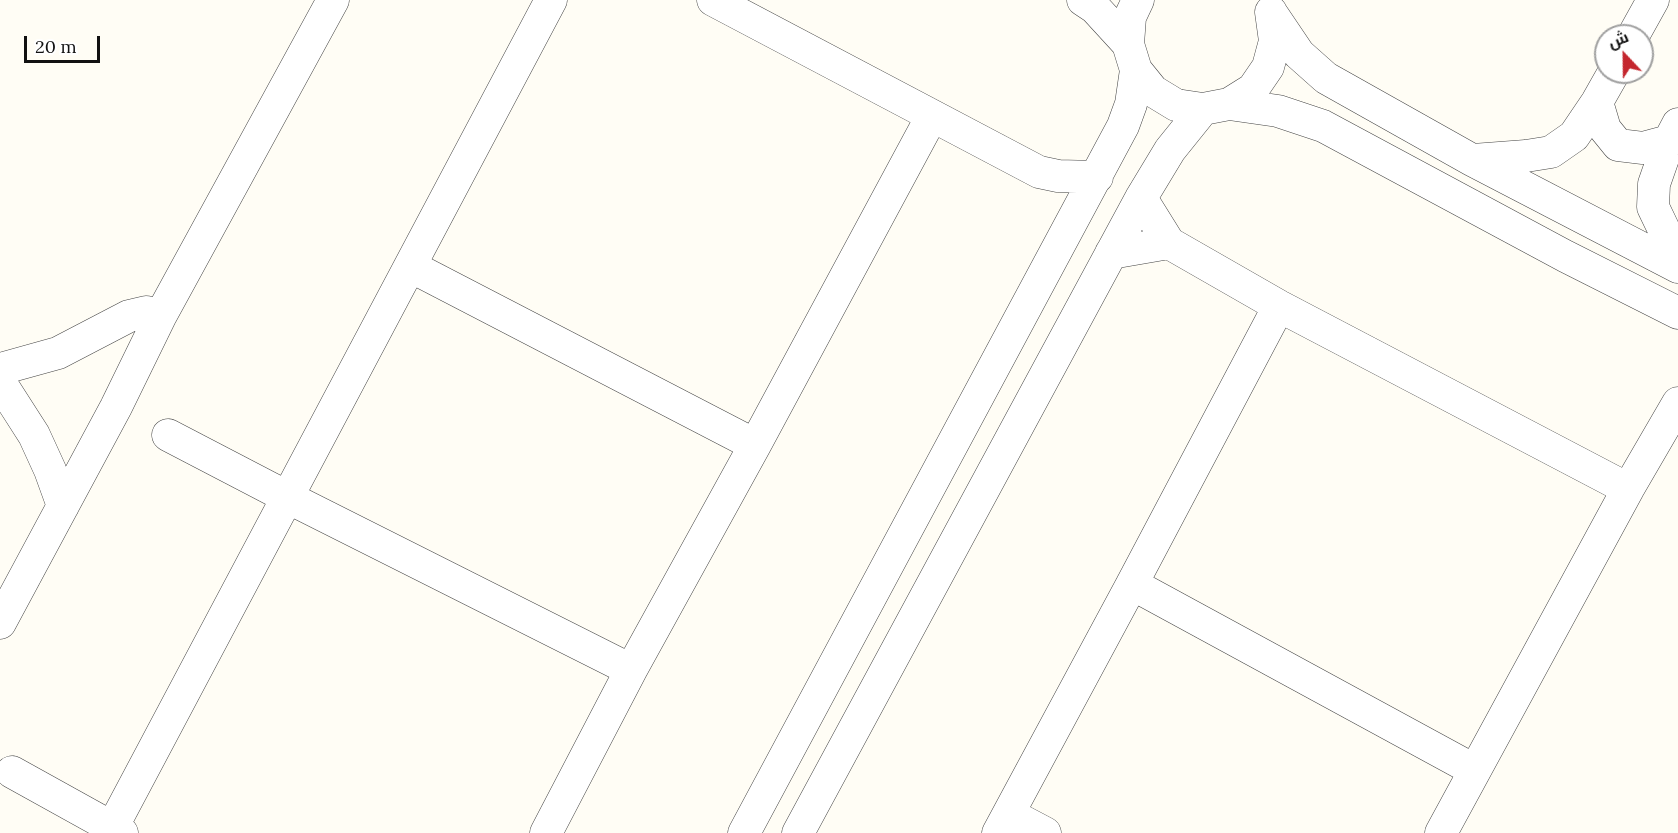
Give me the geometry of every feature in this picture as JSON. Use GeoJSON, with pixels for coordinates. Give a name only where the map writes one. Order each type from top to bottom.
{"type":"FeatureCollection","features":[{"type":"Feature","properties":{"kind":"street"},"geometry":{"type":"LineString","coordinates":[[0,623],[116,407],[160,315],[333,0]]}},
{"type":"Feature","properties":{"kind":"street"},"geometry":{"type":"LineString","coordinates":[[12,772],[117,830],[287,497],[551,0]]}},
{"type":"Feature","properties":{"kind":"street"},"geometry":{"type":"LineString","coordinates":[[713,0],[1039,172],[1058,176],[1097,177]]}},
{"type":"Feature","properties":{"kind":"street"},"geometry":{"type":"LineString","coordinates":[[1083,0],[1095,8],[1132,57],[1153,91],[1176,105],[1278,111],[1323,126],[1564,256],[1678,313]]}},
{"type":"Feature","properties":{"kind":"street"},"geometry":{"type":"LineString","coordinates":[[744,833],[1123,126],[1131,104],[1130,17],[1138,0]]}},
{"type":"Feature","properties":{"kind":"street"},"geometry":{"type":"LineString","coordinates":[[1640,24],[1653,0]]}},
{"type":"Feature","properties":{"kind":"street"},"geometry":{"type":"LineString","coordinates":[[798,833],[1111,253],[1170,150],[1216,106],[1252,89],[1268,67],[1275,41],[1269,7]]}},
{"type":"Feature","properties":{"kind":"street"},"geometry":{"type":"LineString","coordinates":[[1269,7],[1299,54],[1326,78],[1472,160],[1678,267]]}},
{"type":"Feature","properties":{"kind":"street"},"geometry":{"type":"LineString","coordinates":[[1472,160],[1551,152],[1574,136],[1607,84]]}},
{"type":"Feature","properties":{"kind":"street"},"geometry":{"type":"LineString","coordinates":[[1597,102],[1605,129],[1618,145],[1643,148],[1673,132]]}},
{"type":"Feature","properties":{"kind":"street"},"geometry":{"type":"LineString","coordinates":[[546,833],[932,116]]}},
{"type":"Feature","properties":{"kind":"street"},"geometry":{"type":"LineString","coordinates":[[1673,132],[1654,184],[1653,207],[1678,259]]}},
{"type":"Feature","properties":{"kind":"street"},"geometry":{"type":"LineString","coordinates":[[1039,172],[1061,210],[1068,230]]}},
{"type":"Feature","properties":{"kind":"street"},"geometry":{"type":"LineString","coordinates":[[1141,198],[1169,243],[1279,306],[1628,489]]}},
{"type":"Feature","properties":{"kind":"street"},"geometry":{"type":"LineString","coordinates":[[1111,253],[1169,243]]}},
{"type":"Feature","properties":{"kind":"street"},"geometry":{"type":"LineString","coordinates":[[410,266],[756,445]]}},
{"type":"Feature","properties":{"kind":"street"},"geometry":{"type":"LineString","coordinates":[[1045,833],[1003,823],[1279,306]]}},
{"type":"Feature","properties":{"kind":"street"},"geometry":{"type":"LineString","coordinates":[[0,369],[58,353],[129,316],[146,312],[160,315]]}},
{"type":"Feature","properties":{"kind":"street"},"geometry":{"type":"LineString","coordinates":[[0,382],[34,435],[63,506]]}},
{"type":"Feature","properties":{"kind":"street"},"geometry":{"type":"LineString","coordinates":[[1441,833],[1628,489],[1678,403]]}},
{"type":"Feature","properties":{"kind":"street"},"geometry":{"type":"LineString","coordinates":[[168,435],[632,670]]}},
{"type":"Feature","properties":{"kind":"street"},"geometry":{"type":"LineString","coordinates":[[1132,584],[1474,770]]}}]}
